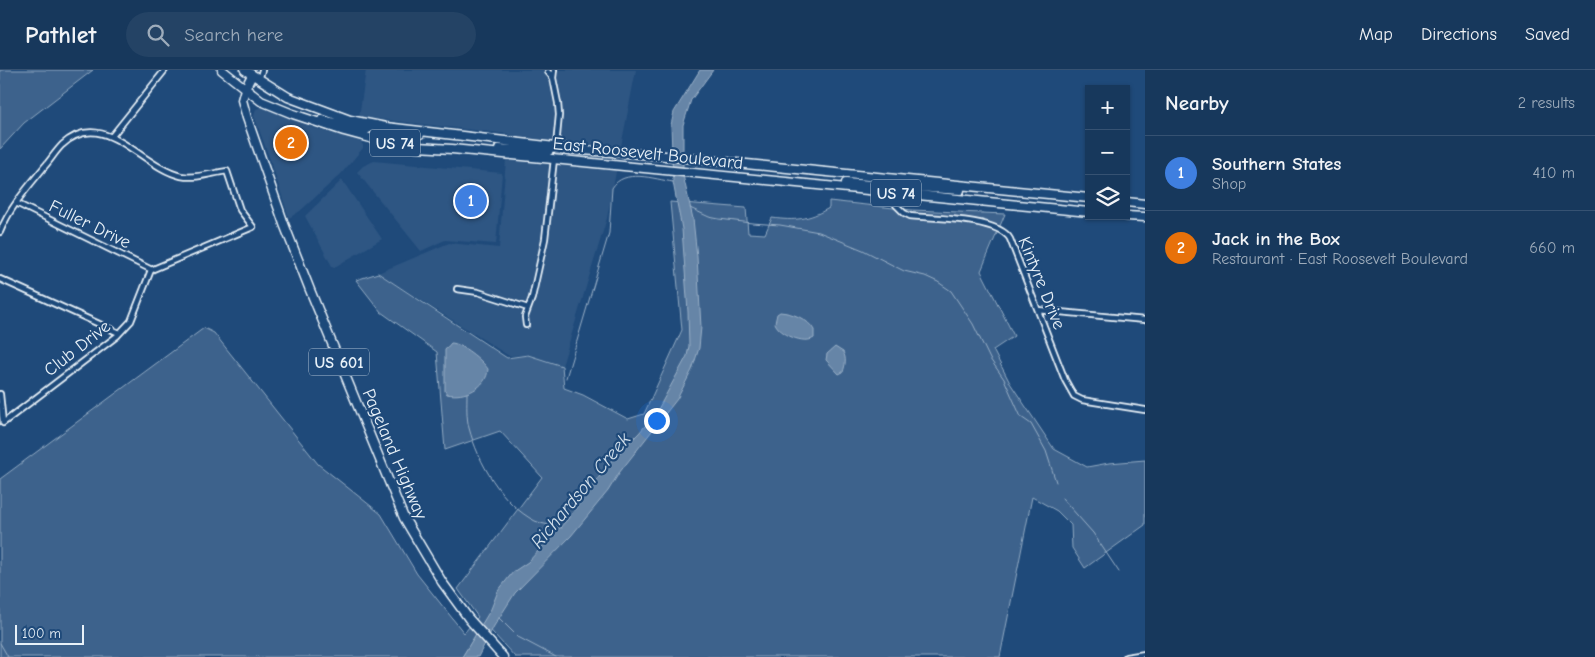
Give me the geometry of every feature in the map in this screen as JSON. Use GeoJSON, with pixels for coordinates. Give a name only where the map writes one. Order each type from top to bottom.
{"type":"FeatureCollection","features":[{"type":"Feature","properties":{"kind":"highway","name":"East Roosevelt Boulevard"},"geometry":{"type":"LineString","coordinates":[[222,70],[261,101],[299,116],[372,139],[417,147],[796,182],[1085,212]]}},
{"type":"Feature","properties":{"kind":"highway","name":"East Roosevelt Boulevard"},"geometry":{"type":"LineString","coordinates":[[252,75],[288,98],[350,120],[430,133],[1085,198]]}},
{"type":"Feature","properties":{"kind":"highway","name":"Pageland Highway"},"geometry":{"type":"LineString","coordinates":[[252,75],[242,100],[247,118],[284,224],[404,518],[442,582],[501,655]]}},
{"type":"Feature","properties":{"kind":"highway"},"geometry":{"type":"LineString","coordinates":[[299,116],[307,115],[366,130],[376,125]]}},
{"type":"Feature","properties":{"kind":"highway"},"geometry":{"type":"LineString","coordinates":[[372,139],[377,133],[410,136],[430,133]]}},
{"type":"Feature","properties":{"kind":"highway"},"geometry":{"type":"LineString","coordinates":[[472,151],[500,149],[547,152],[556,146]]}},
{"type":"Feature","properties":{"kind":"highway"},"geometry":{"type":"LineString","coordinates":[[554,159],[560,152],[604,155],[628,153]]}},
{"type":"Feature","properties":{"kind":"highway"},"geometry":{"type":"LineString","coordinates":[[796,182],[810,180],[884,186],[891,183],[893,179]]}},
{"type":"Feature","properties":{"kind":"highway"},"geometry":{"type":"LineString","coordinates":[[895,193],[897,189],[903,186],[986,192],[993,188]]}},
{"type":"Feature","properties":{"kind":"highway"},"geometry":{"type":"LineString","coordinates":[[1130,202],[1145,204]]}},
{"type":"Feature","properties":{"kind":"highway"},"geometry":{"type":"LineString","coordinates":[[1130,216],[1145,218]]}},
{"type":"Feature","properties":{"kind":"street"},"geometry":{"type":"LineString","coordinates":[[112,136],[165,70]]}},
{"type":"Feature","properties":{"kind":"street"},"geometry":{"type":"LineString","coordinates":[[252,75],[262,70]]}},
{"type":"Feature","properties":{"kind":"street"},"geometry":{"type":"LineString","coordinates":[[542,70],[548,72],[553,78]]}},
{"type":"Feature","properties":{"kind":"street"},"geometry":{"type":"LineString","coordinates":[[548,72],[554,70],[553,78],[558,103],[559,115],[556,146]]}},
{"type":"Feature","properties":{"kind":"street"},"geometry":{"type":"LineString","coordinates":[[0,232],[10,210],[62,145],[78,134],[90,132],[112,136],[153,164],[182,176],[194,177],[227,171],[240,210],[253,227],[152,270]]}},
{"type":"Feature","properties":{"kind":"street"},"geometry":{"type":"LineString","coordinates":[[526,325],[525,317],[546,239],[554,159]]}},
{"type":"Feature","properties":{"kind":"street","name":"Kintyre Drive"},"geometry":{"type":"LineString","coordinates":[[895,193],[896,205],[910,216],[986,224],[1006,232],[1065,380],[1074,396],[1082,400],[1145,410]]}},
{"type":"Feature","properties":{"kind":"street","name":"Fuller Drive"},"geometry":{"type":"LineString","coordinates":[[16,203],[152,270]]}},
{"type":"Feature","properties":{"kind":"street","name":"Club Drive"},"geometry":{"type":"LineString","coordinates":[[0,394],[3,423],[120,334],[131,321],[152,270]]}},
{"type":"Feature","properties":{"kind":"street"},"geometry":{"type":"LineString","coordinates":[[0,279],[120,334]]}},
{"type":"Feature","properties":{"kind":"street"},"geometry":{"type":"LineString","coordinates":[[457,289],[478,292],[528,308]]}},
{"type":"Feature","properties":{"kind":"street"},"geometry":{"type":"LineString","coordinates":[[1038,310],[1145,320]]}},
{"type":"Feature","properties":{"kind":"street"},"geometry":{"type":"LineString","coordinates":[[1126,657],[1145,654]]}},
{"type":"Feature","properties":{"kind":"shaded area"},"geometry":{"type":"Polygon","coordinates":[[[0,70],[93,70],[24,123],[0,149],[0,70]]]}},
{"type":"Feature","properties":{"kind":"shaded area"},"geometry":{"type":"Polygon","coordinates":[[[366,70],[636,70],[607,218],[562,366],[528,355],[509,356],[378,273],[449,243],[499,248],[508,134],[359,117],[366,70]]]}},
{"type":"Feature","properties":{"kind":"shaded area"},"geometry":{"type":"Polygon","coordinates":[[[700,70],[713,70],[691,100],[683,125],[683,175],[693,219],[701,327],[699,348],[692,370],[677,399],[619,473],[608,491],[571,536],[515,593],[494,626],[478,657],[462,657],[491,609],[498,591],[513,572],[528,562],[567,520],[611,461],[656,413],[687,356],[689,346],[688,312],[682,229],[673,182],[671,125],[674,112],[700,70]]]}},
{"type":"Feature","properties":{"kind":"shaded area"},"geometry":{"type":"Polygon","coordinates":[[[262,107],[314,128],[359,140],[363,145],[363,148],[341,174],[300,211],[289,218],[254,116],[256,109],[262,107]]]}},
{"type":"Feature","properties":{"kind":"shaded area"},"geometry":{"type":"Polygon","coordinates":[[[374,161],[502,173],[496,244],[445,240],[421,251],[357,172],[363,166],[374,161]]]}},
{"type":"Feature","properties":{"kind":"shaded area"},"geometry":{"type":"Polygon","coordinates":[[[342,180],[382,239],[333,268],[305,216],[342,180]]]}},
{"type":"Feature","properties":{"kind":"shaded area"},"geometry":{"type":"Polygon","coordinates":[[[829,201],[912,210],[1005,214],[981,271],[1014,336],[993,350],[1010,383],[1054,449],[1087,467],[1145,460],[1145,525],[1085,568],[1072,548],[1071,525],[1057,511],[1032,497],[1000,657],[515,657],[484,623],[462,657],[0,657],[0,479],[204,328],[214,333],[318,464],[381,514],[417,574],[464,633],[478,617],[458,589],[542,477],[500,431],[445,450],[437,352],[381,312],[356,280],[378,273],[507,358],[528,355],[562,366],[564,388],[583,395],[628,419],[644,414],[682,330],[670,202],[746,208],[748,233],[765,234],[772,218],[795,219],[808,217],[829,208],[829,201]]]}},
{"type":"Feature","properties":{"kind":"shaded area"},"geometry":{"type":"Polygon","coordinates":[[[780,312],[795,315],[808,323],[814,330],[814,338],[810,340],[798,339],[781,331],[775,323],[777,314],[780,312]]]}},
{"type":"Feature","properties":{"kind":"shaded area"},"geometry":{"type":"Polygon","coordinates":[[[451,343],[471,353],[488,369],[484,381],[474,390],[467,393],[454,395],[447,394],[445,391],[445,350],[451,343]]]}},
{"type":"Feature","properties":{"kind":"shaded area"},"geometry":{"type":"Polygon","coordinates":[[[835,347],[843,352],[845,357],[843,372],[839,374],[826,360],[827,354],[835,347]]]}},
{"type":"Feature","properties":{"kind":"waterway"},"geometry":{"type":"LineString","coordinates":[[566,378],[609,233],[612,188],[624,178],[640,176],[673,182]]}},
{"type":"Feature","properties":{"kind":"waterway"},"geometry":{"type":"LineString","coordinates":[[690,208],[709,217],[719,219],[780,225],[819,232],[863,250],[904,271],[925,276],[951,291],[973,324],[990,359],[1004,379],[1021,417],[1031,424],[1046,451],[1056,482]]}},
{"type":"Feature","properties":{"kind":"waterway","name":"Richardson Creek"},"geometry":{"type":"LineString","coordinates":[[467,393],[469,428],[478,454],[493,481],[523,514],[535,521],[562,528]]}},
{"type":"Feature","properties":{"kind":"waterway"},"geometry":{"type":"LineString","coordinates":[[1062,498],[1093,533],[1119,572]]}},
{"type":"Feature","properties":{"kind":"waterway"},"geometry":{"type":"LineString","coordinates":[[499,618],[518,637],[556,657]]}},
{"type":"Feature","properties":{"kind":"waterway"},"geometry":{"type":"LineString","coordinates":[[0,643],[8,657]]}},
{"type":"Feature","properties":{"kind":"place","name":"Jack in the Box"},"geometry":{"type":"Point","coordinates":[291,143]}},
{"type":"Feature","properties":{"kind":"place","name":"Southern States"},"geometry":{"type":"Point","coordinates":[471,201]}}]}
